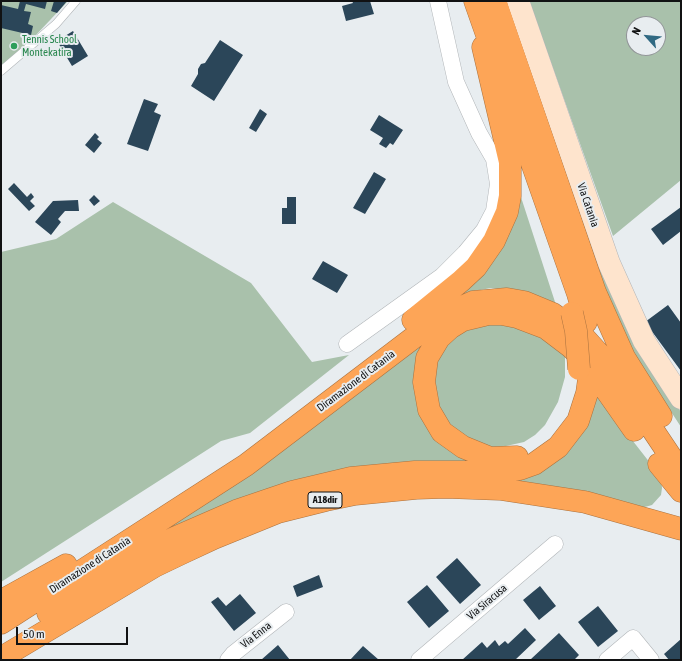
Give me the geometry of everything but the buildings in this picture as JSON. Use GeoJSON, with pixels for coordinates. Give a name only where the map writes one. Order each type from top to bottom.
{"type":"FeatureCollection","features":[{"type":"Feature","properties":{"kind":"highway"},"geometry":{"type":"LineString","coordinates":[[467,1],[579,317]]}},
{"type":"Feature","properties":{"kind":"highway"},"geometry":{"type":"LineString","coordinates":[[1,642],[96,582],[174,538],[236,511],[292,492],[357,478],[415,472],[501,472],[520,469],[534,464],[558,448],[578,421],[587,393],[576,331],[579,317],[578,294],[475,1]]}},
{"type":"Feature","properties":{"kind":"highway"},"geometry":{"type":"LineString","coordinates":[[495,1],[585,266],[606,319],[638,381],[681,445]]}},
{"type":"Feature","properties":{"kind":"highway"},"geometry":{"type":"LineString","coordinates":[[30,604],[105,544],[248,445],[439,299],[476,266],[494,241],[507,212],[511,179],[510,162],[483,46]]}},
{"type":"Feature","properties":{"kind":"highway","name":"Diramazione di Catania"},"geometry":{"type":"LineString","coordinates":[[1,623],[246,465],[442,316],[473,302],[491,299],[507,299],[540,308],[565,321],[580,333],[610,366],[681,472]]}},
{"type":"Feature","properties":{"kind":"highway"},"geometry":{"type":"LineString","coordinates":[[584,370],[563,425],[541,446],[520,456],[490,458],[457,444],[442,432],[435,422],[426,398],[424,382],[427,358],[432,348],[450,328],[463,320],[488,314],[502,314],[533,322],[558,336],[587,363],[650,453],[681,491]]}},
{"type":"Feature","properties":{"kind":"highway","name":"A18dir"},"geometry":{"type":"LineString","coordinates":[[1,658],[155,566],[214,538],[255,521],[285,510],[326,500],[383,491],[446,487],[500,489],[560,498],[617,510],[681,529]]}},
{"type":"Feature","properties":{"kind":"highway"},"geometry":{"type":"LineString","coordinates":[[1,601],[105,544],[188,502]]}},
{"type":"Feature","properties":{"kind":"highway"},"geometry":{"type":"LineString","coordinates":[[24,660],[130,596],[221,546],[255,521]]}},
{"type":"Feature","properties":{"kind":"main road","name":"Via Catania"},"geometry":{"type":"LineString","coordinates":[[518,1],[611,269],[644,341],[681,398]]}},
{"type":"Feature","properties":{"kind":"street"},"geometry":{"type":"LineString","coordinates":[[346,344],[442,276],[465,254],[484,230],[494,211],[498,184],[494,160],[479,133],[456,82],[438,1]]}},
{"type":"Feature","properties":{"kind":"street","name":"Via Siracusa"},"geometry":{"type":"LineString","coordinates":[[419,660],[555,544]]}},
{"type":"Feature","properties":{"kind":"street","name":"Via Enna"},"geometry":{"type":"LineString","coordinates":[[228,660],[233,654],[286,612]]}},
{"type":"Feature","properties":{"kind":"street"},"geometry":{"type":"LineString","coordinates":[[607,660],[633,638],[651,660]]}},
{"type":"Feature","properties":{"kind":"lane"},"geometry":{"type":"LineString","coordinates":[[1,71],[56,24],[76,1]]}},
{"type":"Feature","properties":{"kind":"green space","name":"Tennis School Montekatira"},"geometry":{"type":"Polygon","coordinates":[[[1,1],[68,1],[1,72],[1,1]]]}},
{"type":"Feature","properties":{"kind":"green space"},"geometry":{"type":"Polygon","coordinates":[[[503,1],[510,1],[650,367],[681,412],[681,427],[642,367],[628,342],[592,262],[503,1]]]}},
{"type":"Feature","properties":{"kind":"green space"},"geometry":{"type":"Polygon","coordinates":[[[529,1],[681,1],[681,180],[613,236],[529,1]]]}},
{"type":"Feature","properties":{"kind":"green space"},"geometry":{"type":"Polygon","coordinates":[[[519,191],[556,305],[533,294],[491,288],[469,292],[444,302],[519,191]]]}},
{"type":"Feature","properties":{"kind":"green space"},"geometry":{"type":"Polygon","coordinates":[[[113,202],[251,283],[312,362],[349,355],[250,433],[221,441],[1,582],[1,252],[56,239],[113,202]]]}},
{"type":"Feature","properties":{"kind":"green space"},"geometry":{"type":"Polygon","coordinates":[[[504,320],[565,349],[565,377],[558,402],[545,425],[535,435],[524,442],[497,448],[470,443],[440,417],[432,364],[455,333],[504,320]]]}},
{"type":"Feature","properties":{"kind":"green space"},"geometry":{"type":"Polygon","coordinates":[[[437,328],[417,391],[486,462],[119,557],[437,328]]]}},
{"type":"Feature","properties":{"kind":"green space"},"geometry":{"type":"Polygon","coordinates":[[[595,386],[629,436],[661,477],[661,495],[652,505],[641,508],[501,478],[527,474],[595,386]]]}},
{"type":"Feature","properties":{"kind":"place","name":"Tennis School Montekatira"},"geometry":{"type":"Point","coordinates":[14,46]}}]}
